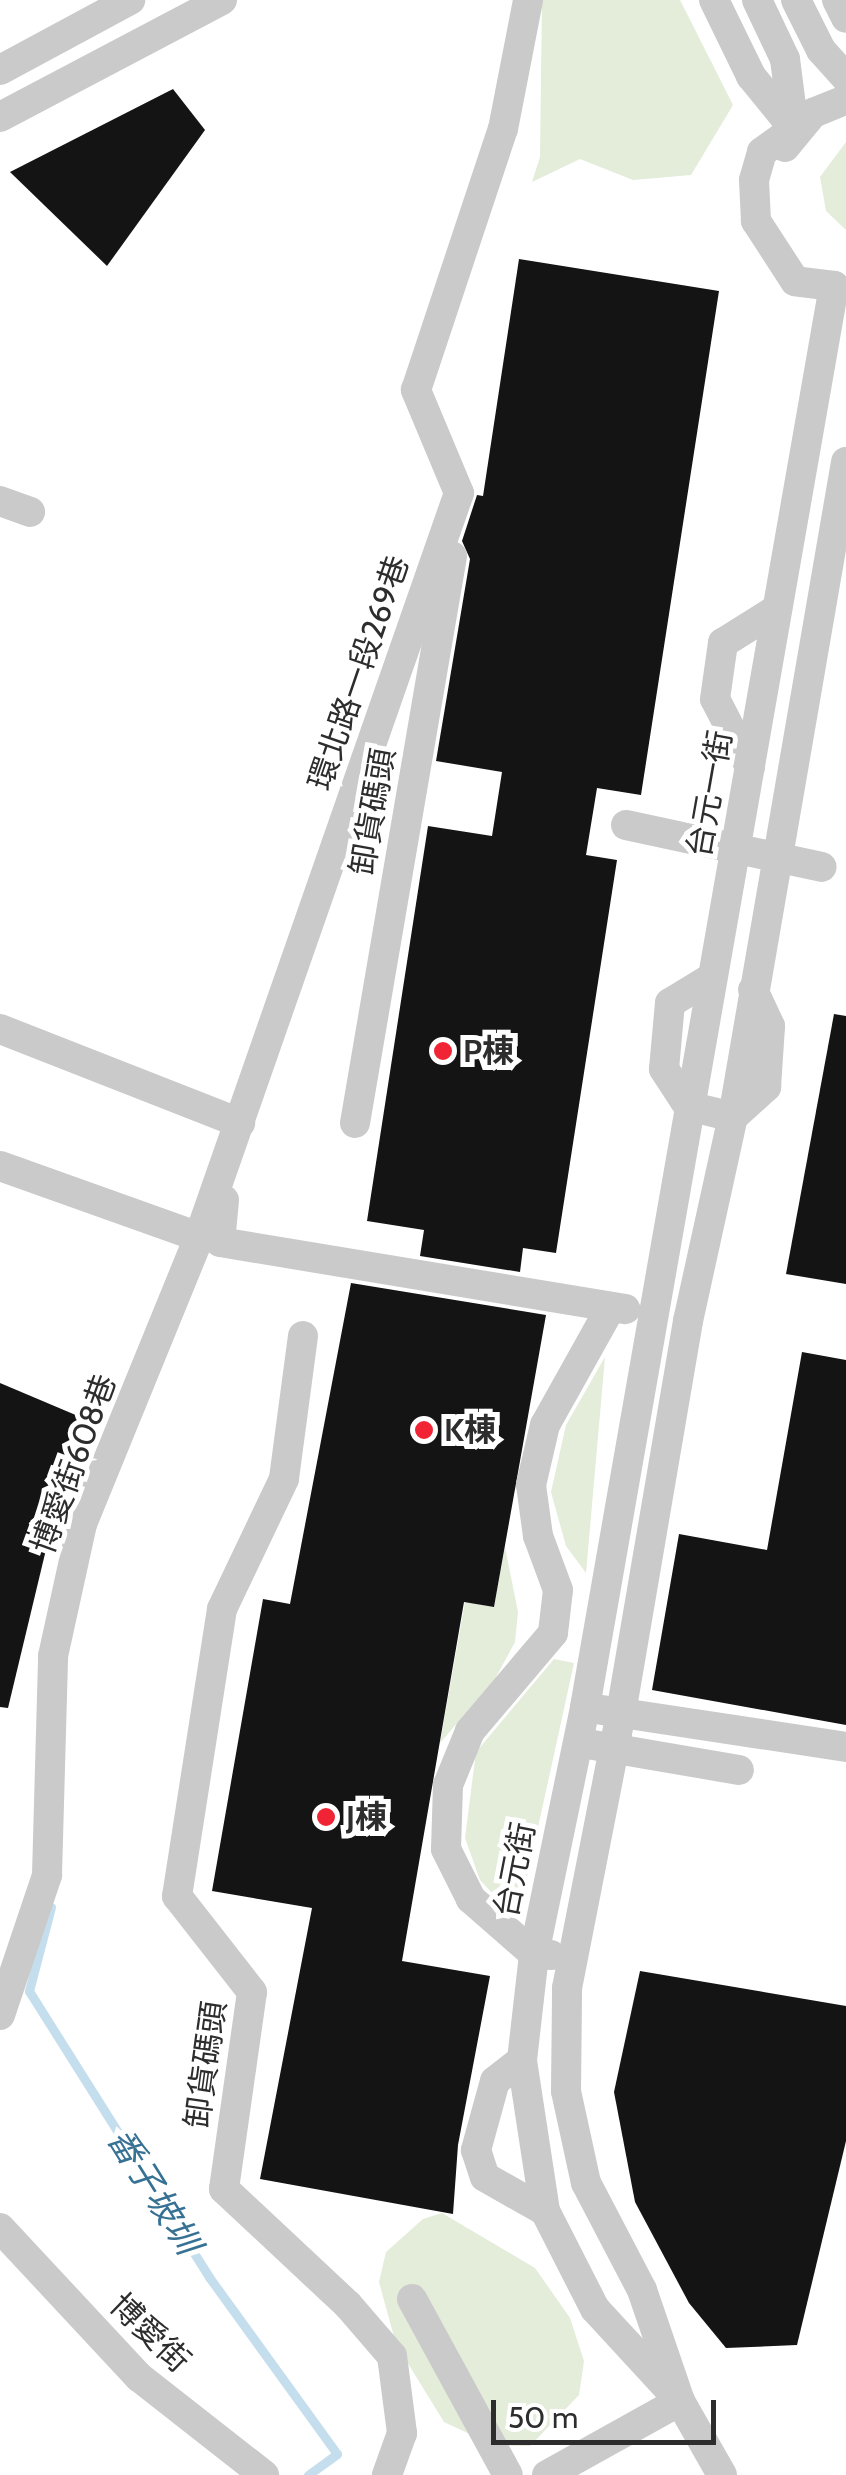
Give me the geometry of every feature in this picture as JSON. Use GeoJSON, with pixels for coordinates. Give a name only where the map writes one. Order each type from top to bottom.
{"type":"FeatureCollection","features":[{"type":"Feature","properties":{"kind":"street"},"geometry":{"type":"LineString","coordinates":[[0,70],[130,0]]}},
{"type":"Feature","properties":{"kind":"street"},"geometry":{"type":"LineString","coordinates":[[0,116],[222,0]]}},
{"type":"Feature","properties":{"kind":"street","name":"環北路一段269巷"},"geometry":{"type":"LineString","coordinates":[[240,1123],[459,493],[416,390],[503,129],[527,33],[528,0]]}},
{"type":"Feature","properties":{"kind":"street"},"geometry":{"type":"LineString","coordinates":[[714,0],[751,76],[794,129]]}},
{"type":"Feature","properties":{"kind":"street"},"geometry":{"type":"LineString","coordinates":[[734,0],[794,129]]}},
{"type":"Feature","properties":{"kind":"street"},"geometry":{"type":"LineString","coordinates":[[757,0],[785,59],[794,129]]}},
{"type":"Feature","properties":{"kind":"street"},"geometry":{"type":"LineString","coordinates":[[796,0],[821,50],[846,78]]}},
{"type":"Feature","properties":{"kind":"street"},"geometry":{"type":"LineString","coordinates":[[815,0],[846,64]]}},
{"type":"Feature","properties":{"kind":"street"},"geometry":{"type":"LineString","coordinates":[[837,0],[846,18]]}},
{"type":"Feature","properties":{"kind":"street"},"geometry":{"type":"LineString","coordinates":[[840,286],[792,252],[777,225],[772,194],[776,163],[794,129],[846,100]]}},
{"type":"Feature","properties":{"kind":"street","name":"台元一街"},"geometry":{"type":"LineString","coordinates":[[649,1312],[793,521],[840,286]]}},
{"type":"Feature","properties":{"kind":"street"},"geometry":{"type":"LineString","coordinates":[[228,1157],[220,1242],[688,1321],[733,1117],[766,1087],[770,1026],[753,990],[846,462]]}},
{"type":"Feature","properties":{"kind":"street"},"geometry":{"type":"LineString","coordinates":[[0,501],[30,512]]}},
{"type":"Feature","properties":{"kind":"street","name":"卸貨碼頭"},"geometry":{"type":"LineString","coordinates":[[356,1123],[458,523],[451,516]]}},
{"type":"Feature","properties":{"kind":"street"},"geometry":{"type":"LineString","coordinates":[[793,521],[834,531]]}},
{"type":"Feature","properties":{"kind":"street"},"geometry":{"type":"LineString","coordinates":[[750,768],[715,699],[723,643],[778,609]]}},
{"type":"Feature","properties":{"kind":"street"},"geometry":{"type":"LineString","coordinates":[[626,825],[822,867]]}},
{"type":"Feature","properties":{"kind":"street"},"geometry":{"type":"LineString","coordinates":[[0,1029],[240,1123]]}},
{"type":"Feature","properties":{"kind":"street"},"geometry":{"type":"LineString","coordinates":[[688,1106],[733,1117]]}},
{"type":"Feature","properties":{"kind":"street","name":"博愛街608巷"},"geometry":{"type":"LineString","coordinates":[[0,2016],[47,1876],[53,1656],[82,1524],[199,1237],[240,1123]]}},
{"type":"Feature","properties":{"kind":"street"},"geometry":{"type":"LineString","coordinates":[[0,1166],[199,1237]]}},
{"type":"Feature","properties":{"kind":"street"},"geometry":{"type":"LineString","coordinates":[[572,1957],[534,1954],[472,1899],[446,1849],[448,1784],[470,1731],[552,1634],[558,1590],[538,1536],[531,1484],[546,1425],[611,1306]]}},
{"type":"Feature","properties":{"kind":"street","name":"台元街"},"geometry":{"type":"LineString","coordinates":[[649,1312],[585,1707],[534,1954],[522,2060],[545,2211],[595,2309],[680,2401]]}},
{"type":"Feature","properties":{"kind":"street","name":"台元街"},"geometry":{"type":"LineString","coordinates":[[688,1321],[622,1714],[572,1957],[566,2091],[586,2183],[642,2290],[680,2401],[722,2475]]}},
{"type":"Feature","properties":{"kind":"street","name":"卸貨碼頭"},"geometry":{"type":"LineString","coordinates":[[303,1336],[284,1480],[222,1609],[177,1896],[252,1992],[224,2189],[348,2305],[392,2356],[402,2433],[386,2475]]}},
{"type":"Feature","properties":{"kind":"street"},"geometry":{"type":"LineString","coordinates":[[556,1614],[598,1622]]}},
{"type":"Feature","properties":{"kind":"street"},"geometry":{"type":"LineString","coordinates":[[585,1707],[846,1747]]}},
{"type":"Feature","properties":{"kind":"street"},"geometry":{"type":"LineString","coordinates":[[575,1741],[739,1770]]}},
{"type":"Feature","properties":{"kind":"street"},"geometry":{"type":"LineString","coordinates":[[522,2060],[495,2081],[476,2150],[485,2177],[545,2211]]}},
{"type":"Feature","properties":{"kind":"street","name":"博愛街"},"geometry":{"type":"LineString","coordinates":[[0,2228],[139,2377],[264,2475]]}},
{"type":"Feature","properties":{"kind":"street"},"geometry":{"type":"LineString","coordinates":[[412,2300],[508,2475]]}},
{"type":"Feature","properties":{"kind":"street"},"geometry":{"type":"LineString","coordinates":[[547,2475],[680,2401]]}},
{"type":"Feature","properties":{"kind":"green space"},"geometry":{"type":"Polygon","coordinates":[[[542,0],[680,0],[733,105],[691,175],[633,180],[580,159],[532,182],[540,157],[542,0]]]}},
{"type":"Feature","properties":{"kind":"green space"},"geometry":{"type":"Polygon","coordinates":[[[846,142],[846,230],[826,211],[820,177],[846,142]]]}},
{"type":"Feature","properties":{"kind":"green space"},"geometry":{"type":"Polygon","coordinates":[[[605,1357],[586,1573],[566,1546],[551,1492],[566,1425],[605,1357]]]}},
{"type":"Feature","properties":{"kind":"green space"},"geometry":{"type":"Polygon","coordinates":[[[505,1547],[518,1612],[515,1642],[495,1679],[440,1743],[465,1602],[494,1607],[505,1547]]]}},
{"type":"Feature","properties":{"kind":"green space"},"geometry":{"type":"Polygon","coordinates":[[[554,1659],[574,1663],[521,1905],[507,1909],[480,1880],[465,1838],[476,1752],[554,1659]]]}},
{"type":"Feature","properties":{"kind":"green space"},"geometry":{"type":"Polygon","coordinates":[[[442,2213],[535,2268],[570,2318],[584,2361],[579,2395],[530,2446],[493,2445],[444,2422],[396,2344],[379,2282],[386,2252],[423,2219],[442,2213]]]}},
{"type":"Feature","properties":{"kind":"building"},"geometry":{"type":"Polygon","coordinates":[[[173,89],[205,130],[107,266],[10,172],[173,89]]]}},
{"type":"Feature","properties":{"kind":"building"},"geometry":{"type":"Polygon","coordinates":[[[519,259],[719,291],[641,795],[597,788],[586,855],[617,860],[556,1253],[523,1248],[520,1272],[420,1256],[424,1230],[367,1221],[428,826],[492,836],[502,772],[436,761],[470,559],[462,541],[477,495],[483,496],[519,259]]]}},
{"type":"Feature","properties":{"kind":"building"},"geometry":{"type":"Polygon","coordinates":[[[834,1014],[846,1016],[846,1284],[786,1274],[834,1014]]]}},
{"type":"Feature","properties":{"kind":"building"},"geometry":{"type":"Polygon","coordinates":[[[351,1283],[546,1315],[494,1607],[464,1602],[402,1961],[490,1976],[458,2145],[453,2214],[260,2179],[312,1908],[212,1891],[263,1599],[290,1604],[351,1283]]]}},
{"type":"Feature","properties":{"kind":"building"},"geometry":{"type":"Polygon","coordinates":[[[802,1352],[846,1360],[846,1725],[652,1690],[679,1534],[767,1550],[802,1352]]]}},
{"type":"Feature","properties":{"kind":"building"},"geometry":{"type":"Polygon","coordinates":[[[0,1383],[78,1416],[8,1708],[0,1707],[0,1383]]]}},
{"type":"Feature","properties":{"kind":"building"},"geometry":{"type":"Polygon","coordinates":[[[640,1971],[846,2006],[846,2141],[797,2345],[726,2348],[689,2303],[635,2202],[614,2092],[640,1971]]]}},
{"type":"Feature","properties":{"kind":"waterway","name":"番子坡圳"},"geometry":{"type":"LineString","coordinates":[[51,1907],[29,1991],[209,2277],[337,2454],[308,2475]]}},
{"type":"Feature","properties":{"kind":"place","name":"P棟"},"geometry":{"type":"Point","coordinates":[443,1051]}},
{"type":"Feature","properties":{"kind":"place","name":"K棟"},"geometry":{"type":"Point","coordinates":[424,1430]}},
{"type":"Feature","properties":{"kind":"place","name":"J棟"},"geometry":{"type":"Point","coordinates":[326,1817]}}]}
